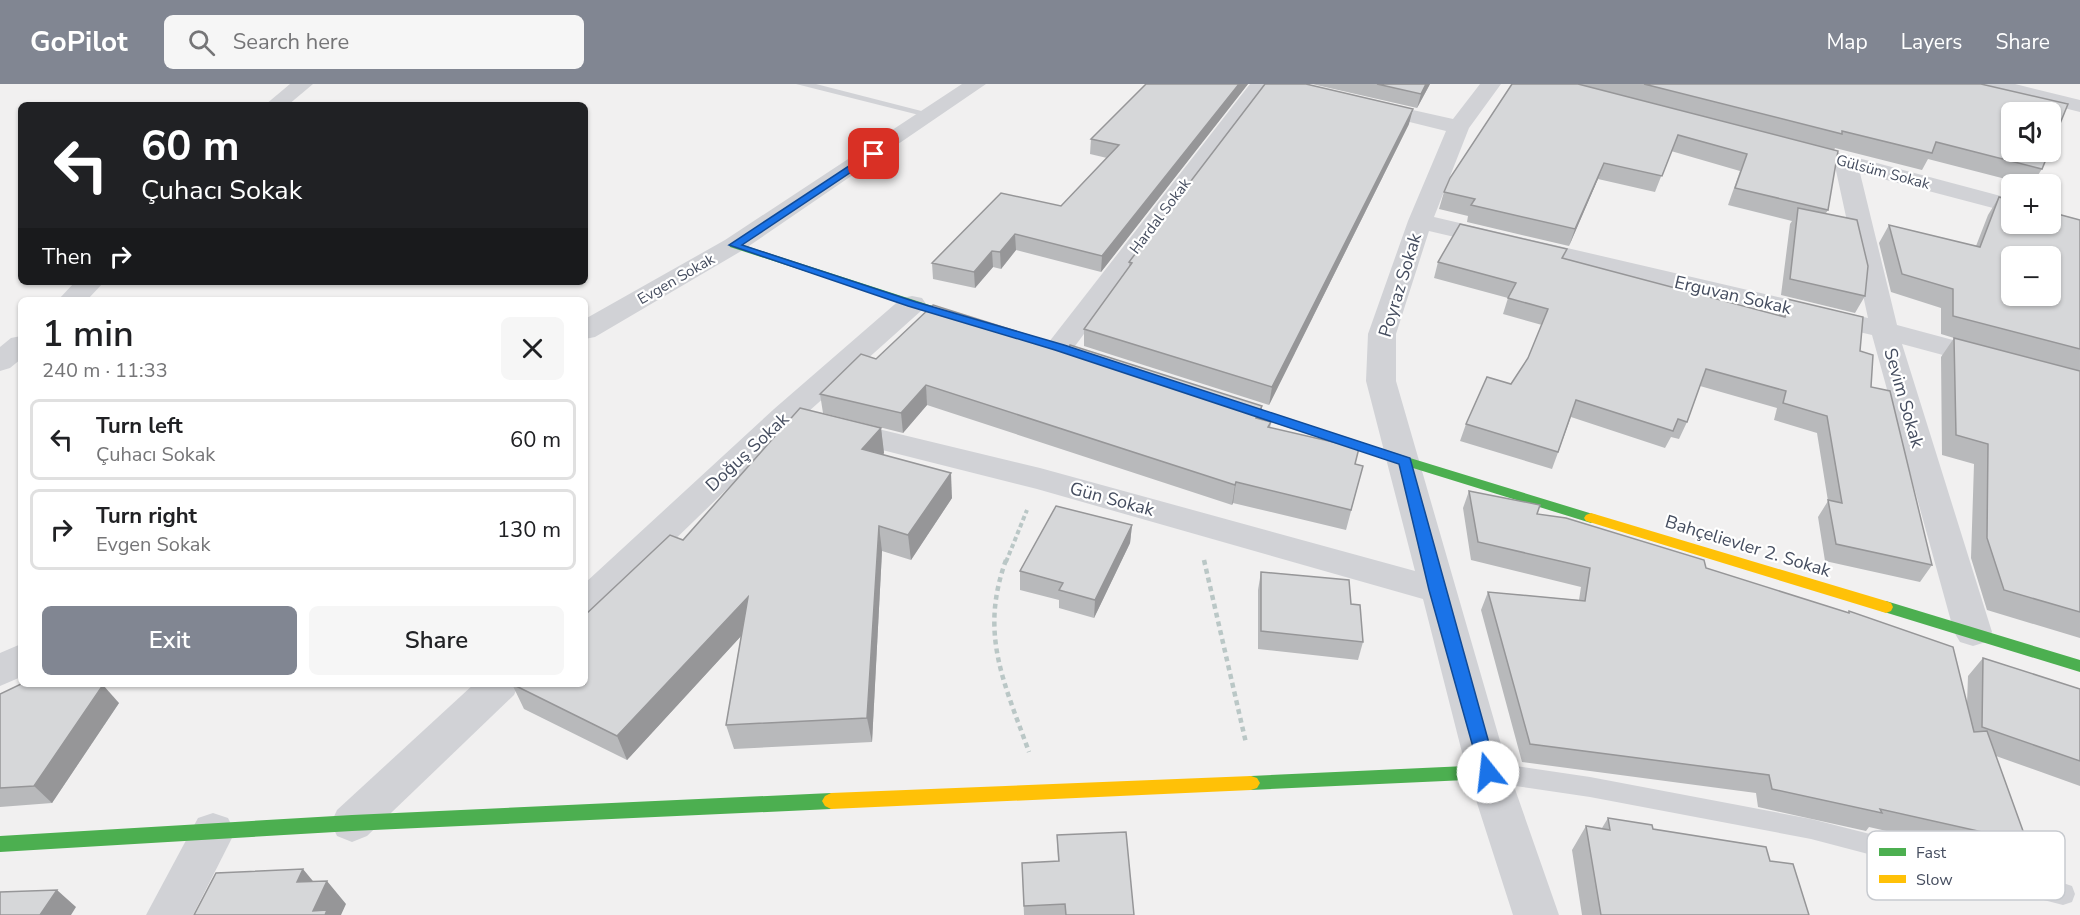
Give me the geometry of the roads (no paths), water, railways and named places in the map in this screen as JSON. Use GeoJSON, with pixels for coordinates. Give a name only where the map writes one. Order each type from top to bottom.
{"type":"FeatureCollection","features":[{"type":"Feature","properties":{"kind":"street"},"geometry":{"type":"LineString","coordinates":[[279,102],[303,84]]}},
{"type":"Feature","properties":{"kind":"street","name":"Evgen Sokak"},"geometry":{"type":"LineString","coordinates":[[588,329],[734,245],[976,84]]}},
{"type":"Feature","properties":{"kind":"street","name":"Hardal Sokak"},"geometry":{"type":"LineString","coordinates":[[1059,348],[1261,84]]}},
{"type":"Feature","properties":{"kind":"street","name":"Poyraz Sokak"},"geometry":{"type":"LineString","coordinates":[[1491,84],[1458,127],[1419,221],[1389,308],[1380,359],[1381,381],[1405,461],[1437,590],[1488,772],[1536,915]]}},
{"type":"Feature","properties":{"kind":"street"},"geometry":{"type":"LineString","coordinates":[[1990,84],[2080,106]]}},
{"type":"Feature","properties":{"kind":"street"},"geometry":{"type":"LineString","coordinates":[[1344,100],[1458,127]]}},
{"type":"Feature","properties":{"kind":"street","name":"Gülsüm Sokak"},"geometry":{"type":"LineString","coordinates":[[1811,153],[2001,203]]}},
{"type":"Feature","properties":{"kind":"street","name":"Sevim Sokak"},"geometry":{"type":"LineString","coordinates":[[1846,162],[1884,330],[1973,632]]}},
{"type":"Feature","properties":{"kind":"street","name":"Erguvan Sokak"},"geometry":{"type":"LineString","coordinates":[[1419,221],[1884,330],[2080,383]]}},
{"type":"Feature","properties":{"kind":"street"},"geometry":{"type":"LineString","coordinates":[[734,245],[991,328]]}},
{"type":"Feature","properties":{"kind":"street"},"geometry":{"type":"LineString","coordinates":[[74,297],[88,285]]}},
{"type":"Feature","properties":{"kind":"street","name":"Doğuş Sokak"},"geometry":{"type":"LineString","coordinates":[[588,601],[785,416],[912,304]]}},
{"type":"Feature","properties":{"kind":"street"},"geometry":{"type":"LineString","coordinates":[[0,362],[18,347]]}},
{"type":"Feature","properties":{"kind":"street","name":"Bahçelievler 2. Sokak"},"geometry":{"type":"LineString","coordinates":[[1204,395],[1405,461],[2080,666]]}},
{"type":"Feature","properties":{"kind":"street","name":"Gün Sokak"},"geometry":{"type":"LineString","coordinates":[[785,416],[1040,479],[1437,590]]}},
{"type":"Feature","properties":{"kind":"street"},"geometry":{"type":"LineString","coordinates":[[0,671],[18,661]]}},
{"type":"Feature","properties":{"kind":"street"},"geometry":{"type":"LineString","coordinates":[[352,823],[497,687]]}},
{"type":"Feature","properties":{"kind":"street"},"geometry":{"type":"LineString","coordinates":[[0,844],[352,823],[1488,772]]}},
{"type":"Feature","properties":{"kind":"street"},"geometry":{"type":"LineString","coordinates":[[170,915],[213,832]]}},
{"type":"Feature","properties":{"kind":"lane"},"geometry":{"type":"LineString","coordinates":[[802,84],[931,115]]}},
{"type":"Feature","properties":{"kind":"lane"},"geometry":{"type":"LineString","coordinates":[[1488,772],[1694,805],[1867,842]]}}]}
